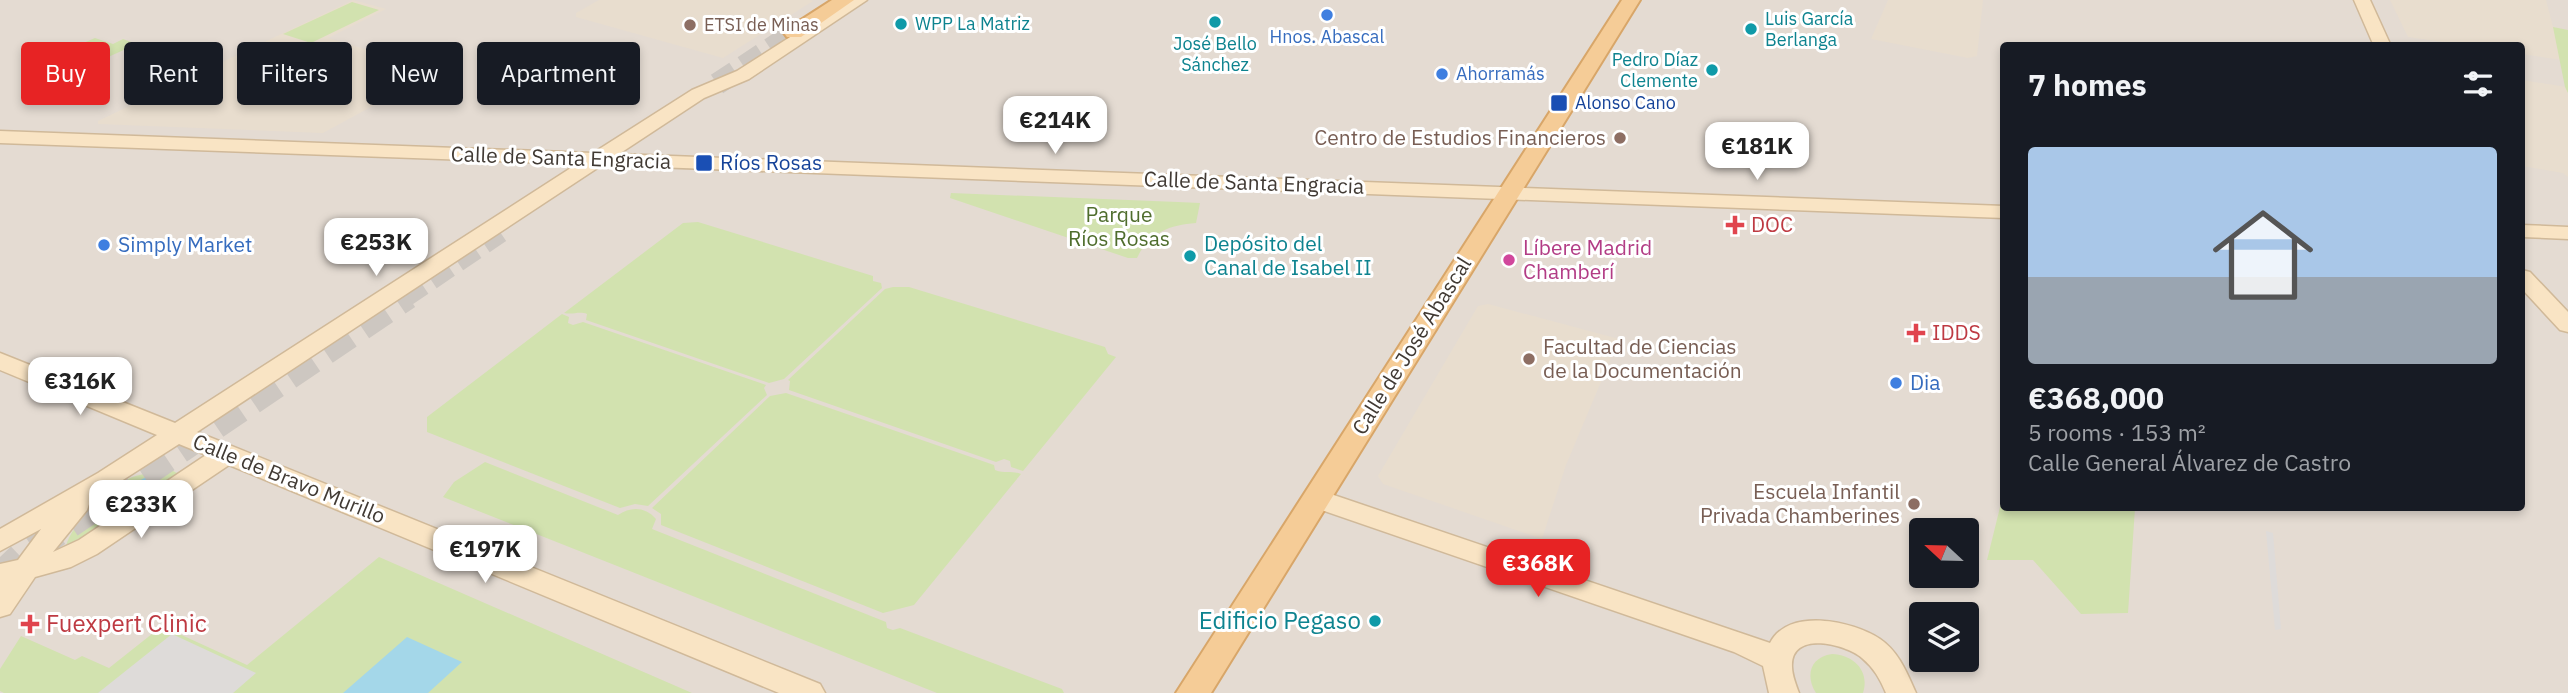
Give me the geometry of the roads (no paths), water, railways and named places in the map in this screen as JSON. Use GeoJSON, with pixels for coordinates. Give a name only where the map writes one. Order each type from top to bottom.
{"type":"FeatureCollection","features":[{"type":"Feature","properties":{"kind":"main road"},"geometry":{"type":"LineString","coordinates":[[0,541],[107,479],[600,159],[698,94],[726,68],[830,0]]}},
{"type":"Feature","properties":{"kind":"main road"},"geometry":{"type":"LineString","coordinates":[[794,33],[845,0]]}},
{"type":"Feature","properties":{"kind":"main road"},"geometry":{"type":"LineString","coordinates":[[698,94],[743,75],[859,0]]}},
{"type":"Feature","properties":{"kind":"main road","name":"Calle de José Abascal"},"geometry":{"type":"LineString","coordinates":[[1193,693],[1631,0]]}},
{"type":"Feature","properties":{"kind":"main road"},"geometry":{"type":"LineString","coordinates":[[2362,0],[2381,42]]}},
{"type":"Feature","properties":{"kind":"main road","name":"Calle de Santa Engracia"},"geometry":{"type":"LineString","coordinates":[[0,136],[2000,212]]}},
{"type":"Feature","properties":{"kind":"main road"},"geometry":{"type":"LineString","coordinates":[[2525,231],[2568,233]]}},
{"type":"Feature","properties":{"kind":"main road"},"geometry":{"type":"LineString","coordinates":[[2525,280],[2568,325]]}},
{"type":"Feature","properties":{"kind":"main road","name":"Calle de Bravo Murillo"},"geometry":{"type":"LineString","coordinates":[[0,361],[810,693]]}},
{"type":"Feature","properties":{"kind":"main road"},"geometry":{"type":"LineString","coordinates":[[13,573],[62,560],[88,547],[228,453]]}},
{"type":"Feature","properties":{"kind":"main road"},"geometry":{"type":"LineString","coordinates":[[0,606],[13,573],[72,509],[107,479]]}},
{"type":"Feature","properties":{"kind":"main road"},"geometry":{"type":"LineString","coordinates":[[1316,498],[1744,645],[1776,659],[1776,676],[1784,693]]}},
{"type":"Feature","properties":{"kind":"street"},"geometry":{"type":"LineString","coordinates":[[1776,659],[1782,645],[1794,636],[1811,631],[1842,633],[1870,646],[1887,660],[1898,678],[1901,693]]}},
{"type":"Feature","properties":{"kind":"water"},"geometry":{"type":"Polygon","coordinates":[[[146,477],[150,481],[161,480],[166,485],[115,515],[112,512],[106,515],[101,510],[103,508],[100,503],[146,477]]]}},
{"type":"Feature","properties":{"kind":"water"},"geometry":{"type":"Polygon","coordinates":[[[407,637],[462,662],[428,693],[343,693],[407,637]]]}},
{"type":"Feature","properties":{"kind":"tunnel"},"geometry":{"type":"LineString","coordinates":[[717,84],[794,33]]}},
{"type":"Feature","properties":{"kind":"tunnel"},"geometry":{"type":"LineString","coordinates":[[404,297],[500,232]]}},
{"type":"Feature","properties":{"kind":"tunnel"},"geometry":{"type":"LineString","coordinates":[[0,577],[23,555],[407,295]]}},
{"type":"Feature","properties":{"kind":"place","name":"Hnos. Abascal"},"geometry":{"type":"Point","coordinates":[1327,15]}},
{"type":"Feature","properties":{"kind":"place","name":"José Bello Sánchez"},"geometry":{"type":"Point","coordinates":[1215,22]}},
{"type":"Feature","properties":{"kind":"place","name":"WPP La Matriz"},"geometry":{"type":"Point","coordinates":[901,24]}},
{"type":"Feature","properties":{"kind":"place","name":"ETSI de Minas"},"geometry":{"type":"Point","coordinates":[690,25]}},
{"type":"Feature","properties":{"kind":"place","name":"Luis García Berlanga"},"geometry":{"type":"Point","coordinates":[1751,29]}},
{"type":"Feature","properties":{"kind":"place","name":"Pedro Díaz Clemente"},"geometry":{"type":"Point","coordinates":[1712,70]}},
{"type":"Feature","properties":{"kind":"place","name":"Ahorramás"},"geometry":{"type":"Point","coordinates":[1442,74]}},
{"type":"Feature","properties":{"kind":"place","name":"Alonso Cano"},"geometry":{"type":"Point","coordinates":[1559,103]}},
{"type":"Feature","properties":{"kind":"place","name":"Centro de Estudios Financieros"},"geometry":{"type":"Point","coordinates":[1620,138]}},
{"type":"Feature","properties":{"kind":"place","name":"Ríos Rosas"},"geometry":{"type":"Point","coordinates":[704,163]}},
{"type":"Feature","properties":{"kind":"place","name":"DOC"},"geometry":{"type":"Point","coordinates":[1735,225]}},
{"type":"Feature","properties":{"kind":"place","name":"Simply Market"},"geometry":{"type":"Point","coordinates":[104,245]}},
{"type":"Feature","properties":{"kind":"place","name":"Depósito del Canal de Isabel II"},"geometry":{"type":"Point","coordinates":[1190,256]}},
{"type":"Feature","properties":{"kind":"place","name":"Líbere Madrid Chamberí"},"geometry":{"type":"Point","coordinates":[1509,260]}},
{"type":"Feature","properties":{"kind":"place","name":"IDDS"},"geometry":{"type":"Point","coordinates":[1916,333]}},
{"type":"Feature","properties":{"kind":"place","name":"Facultad de Ciencias de la Documentación"},"geometry":{"type":"Point","coordinates":[1529,359]}},
{"type":"Feature","properties":{"kind":"place","name":"Dia"},"geometry":{"type":"Point","coordinates":[1896,383]}},
{"type":"Feature","properties":{"kind":"place","name":"Escuela Infantil Privada Chamberines"},"geometry":{"type":"Point","coordinates":[1914,504]}},
{"type":"Feature","properties":{"kind":"place","name":"Edificio Pegaso"},"geometry":{"type":"Point","coordinates":[1375,621]}},
{"type":"Feature","properties":{"kind":"place","name":"Fuexpert Clinic"},"geometry":{"type":"Point","coordinates":[30,624]}},
{"type":"Feature","properties":{"kind":"park label","name":"Parque Ríos Rosas"},"geometry":{"type":"Point","coordinates":[1119,227]}}]}
